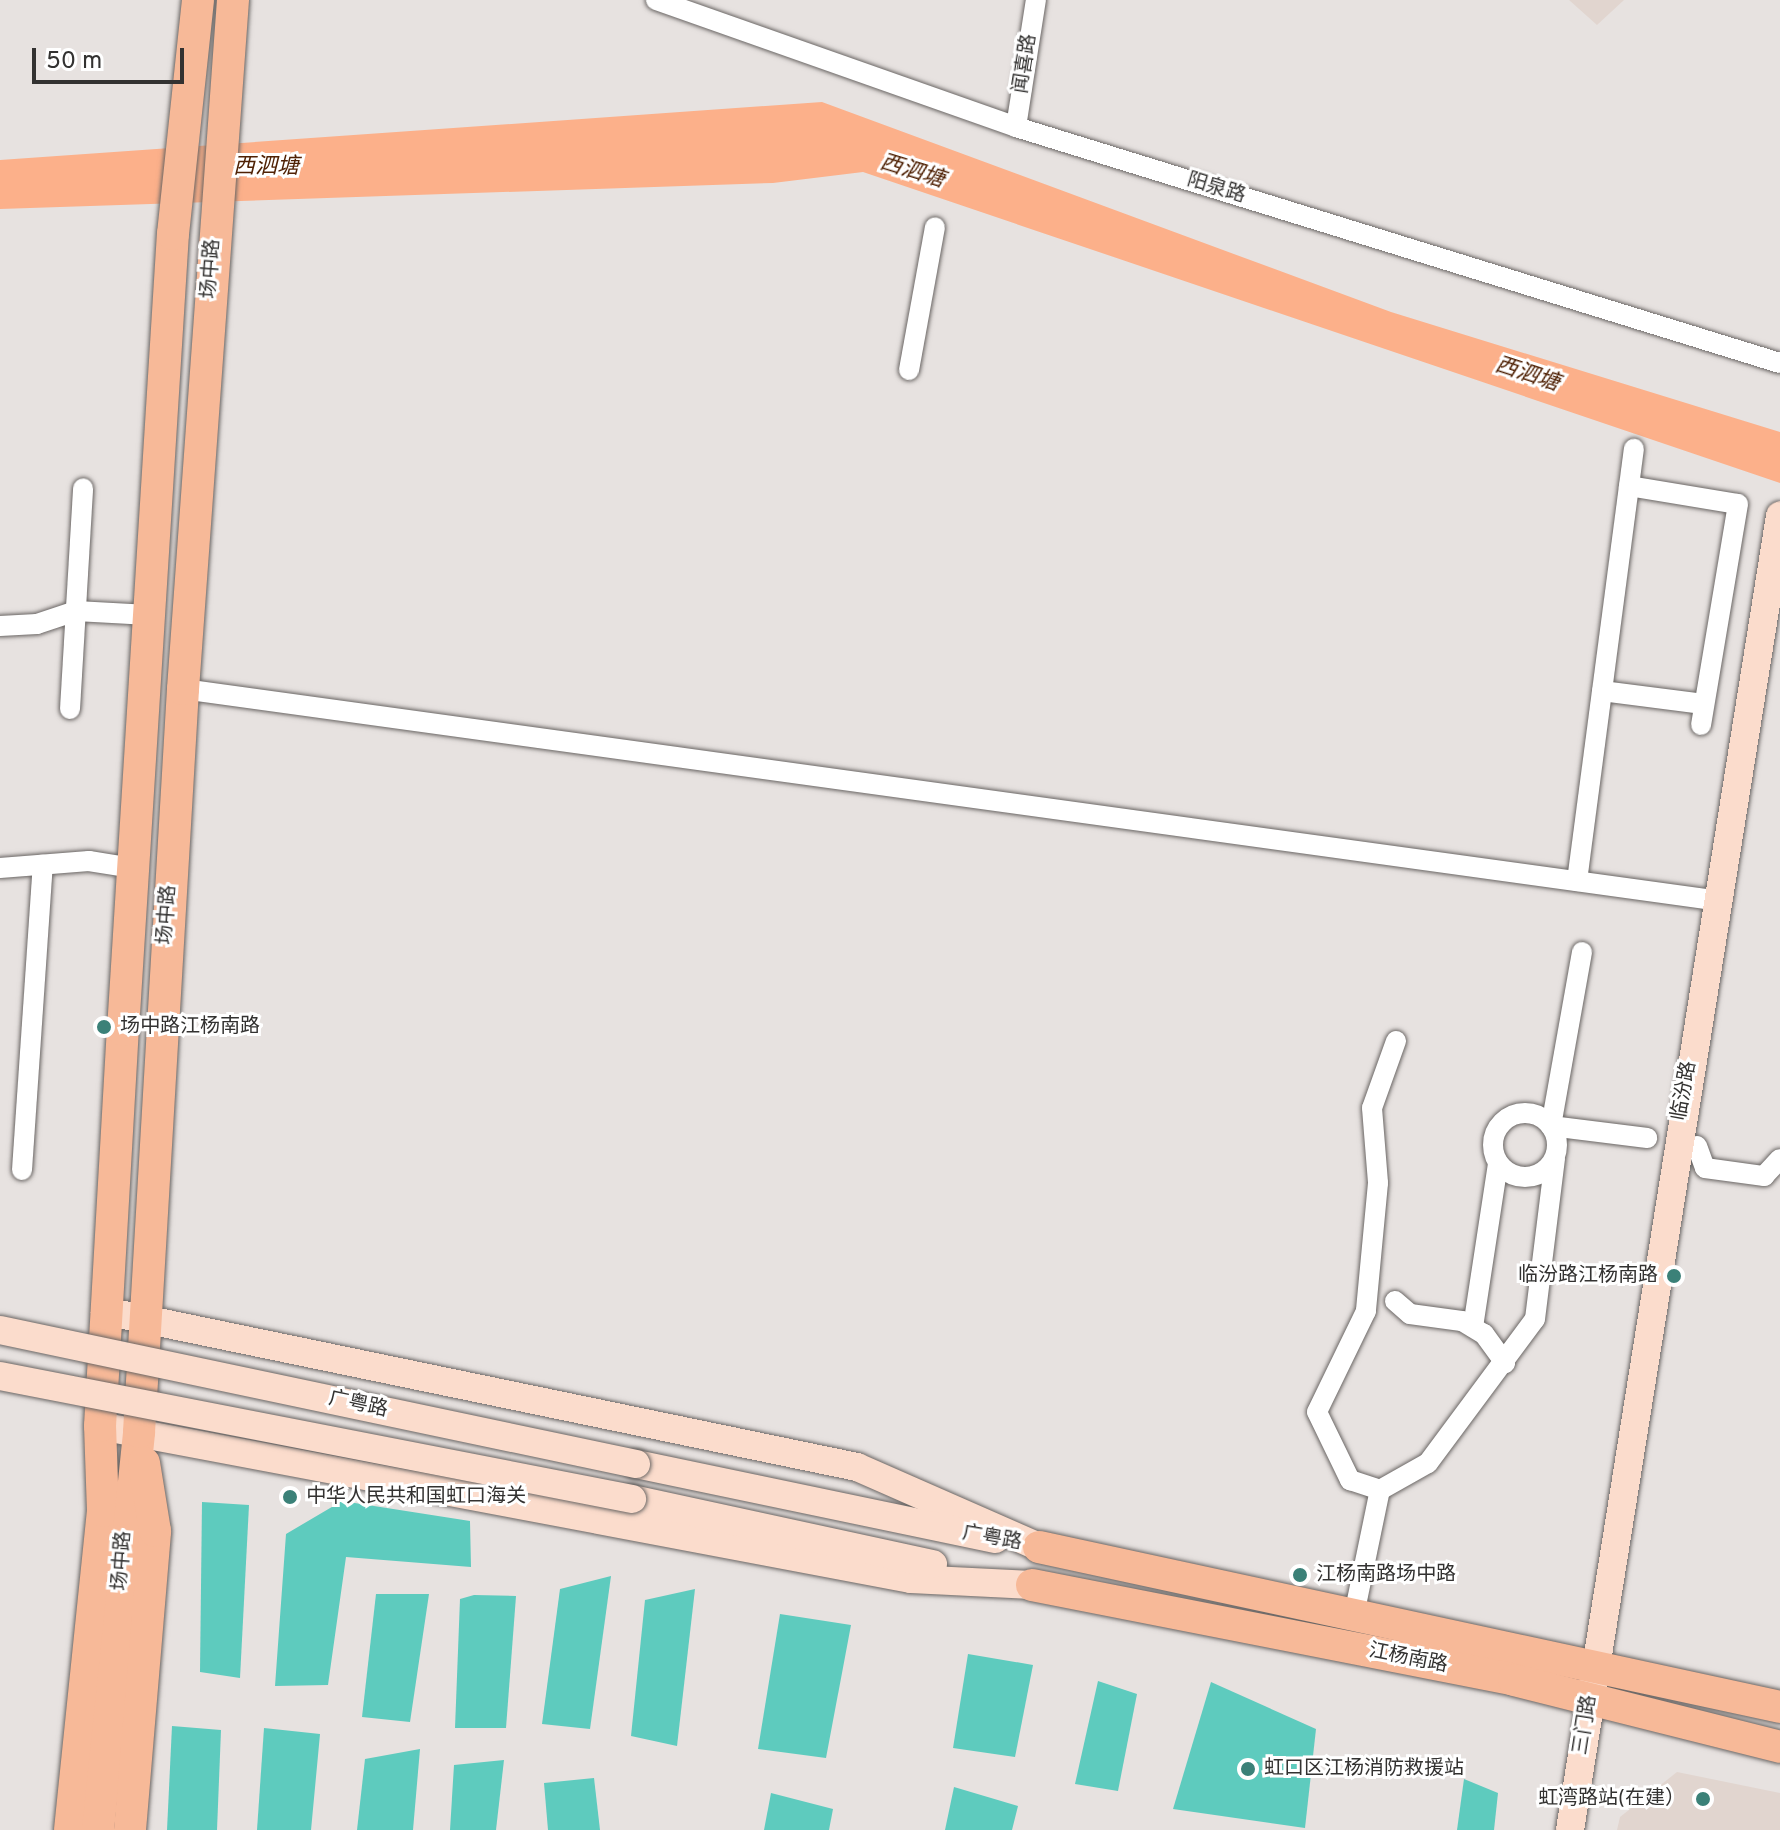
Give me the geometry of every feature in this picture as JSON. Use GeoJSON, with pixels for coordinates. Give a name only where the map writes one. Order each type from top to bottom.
{"type":"FeatureCollection","features":[{"type":"Feature","properties":{"kind":"main road","name":"场中路"},"geometry":{"type":"LineString","coordinates":[[70,1830],[103,1511],[100,1426],[105,1311],[173,234],[198,0]]}},
{"type":"Feature","properties":{"kind":"main road","name":"场中路"},"geometry":{"type":"LineString","coordinates":[[98,1830],[139,1432],[183,689],[233,0]]}},
{"type":"Feature","properties":{"kind":"main road","name":"临汾路"},"geometry":{"type":"LineString","coordinates":[[1595,1667],[1655,1271],[1720,901],[1778,527]]}},
{"type":"Feature","properties":{"kind":"main road","name":"广粤路"},"geometry":{"type":"LineString","coordinates":[[105,1311],[857,1467],[1039,1547]]}},
{"type":"Feature","properties":{"kind":"main road","name":"广粤路"},"geometry":{"type":"LineString","coordinates":[[0,1330],[636,1464],[849,1513],[1039,1547]]}},
{"type":"Feature","properties":{"kind":"main road","name":"广粤路"},"geometry":{"type":"LineString","coordinates":[[0,1376],[632,1499],[1032,1585]]}},
{"type":"Feature","properties":{"kind":"main road","name":"场中路"},"geometry":{"type":"LineString","coordinates":[[49,1830],[100,1426]]}},
{"type":"Feature","properties":{"kind":"main road","name":"广粤路"},"geometry":{"type":"LineString","coordinates":[[100,1426],[911,1579],[1032,1585]]}},
{"type":"Feature","properties":{"kind":"main road"},"geometry":{"type":"LineString","coordinates":[[130,1830],[155,1531],[139,1432]]}},
{"type":"Feature","properties":{"kind":"main road","name":"江杨南路"},"geometry":{"type":"LineString","coordinates":[[1039,1547],[1780,1707]]}},
{"type":"Feature","properties":{"kind":"main road","name":"江杨南路"},"geometry":{"type":"LineString","coordinates":[[1032,1585],[1514,1680],[1589,1704],[1780,1747]]}},
{"type":"Feature","properties":{"kind":"main road","name":"三门路"},"geometry":{"type":"LineString","coordinates":[[1570,1830],[1595,1667]]}},
{"type":"Feature","properties":{"kind":"street","name":"阳泉路"},"geometry":{"type":"LineString","coordinates":[[656,0],[1016,127],[1780,363]]}},
{"type":"Feature","properties":{"kind":"street","name":"闻喜路"},"geometry":{"type":"LineString","coordinates":[[1016,127],[1036,0]]}},
{"type":"Feature","properties":{"kind":"street"},"geometry":{"type":"LineString","coordinates":[[909,370],[935,227]]}},
{"type":"Feature","properties":{"kind":"street"},"geometry":{"type":"LineString","coordinates":[[1577,881],[1634,449]]}},
{"type":"Feature","properties":{"kind":"street"},"geometry":{"type":"LineString","coordinates":[[1629,486],[1738,504],[1701,725]]}},
{"type":"Feature","properties":{"kind":"street"},"geometry":{"type":"LineString","coordinates":[[70,709],[83,488]]}},
{"type":"Feature","properties":{"kind":"street"},"geometry":{"type":"LineString","coordinates":[[0,626],[37,624],[76,611],[149,615]]}},
{"type":"Feature","properties":{"kind":"street"},"geometry":{"type":"LineString","coordinates":[[183,689],[1720,901]]}},
{"type":"Feature","properties":{"kind":"street"},"geometry":{"type":"LineString","coordinates":[[1602,691],[1703,704]]}},
{"type":"Feature","properties":{"kind":"street"},"geometry":{"type":"LineString","coordinates":[[0,868],[89,861],[133,868]]}},
{"type":"Feature","properties":{"kind":"street"},"geometry":{"type":"LineString","coordinates":[[22,1170],[43,865]]}},
{"type":"Feature","properties":{"kind":"street"},"geometry":{"type":"LineString","coordinates":[[1396,1041],[1372,1108],[1378,1183],[1366,1311],[1317,1412],[1350,1480],[1380,1490],[1428,1463],[1535,1319],[1555,1158],[1551,1126],[1582,952]]}},
{"type":"Feature","properties":{"kind":"street"},"geometry":{"type":"LineString","coordinates":[[1473,1327],[1498,1163],[1493,1144],[1506,1118],[1534,1114],[1551,1126],[1647,1138]]}},
{"type":"Feature","properties":{"kind":"street"},"geometry":{"type":"LineString","coordinates":[[1697,1146],[1705,1168],[1764,1176],[1780,1159]]}},
{"type":"Feature","properties":{"kind":"street"},"geometry":{"type":"LineString","coordinates":[[1498,1163],[1508,1173],[1529,1178],[1555,1158]]}},
{"type":"Feature","properties":{"kind":"street"},"geometry":{"type":"LineString","coordinates":[[1395,1301],[1410,1314],[1473,1327],[1505,1363]]}},
{"type":"Feature","properties":{"kind":"street"},"geometry":{"type":"LineString","coordinates":[[1354,1615],[1380,1490]]}},
{"type":"Feature","properties":{"kind":"shaded area"},"geometry":{"type":"Polygon","coordinates":[[[1569,0],[1624,0],[1597,25],[1569,0]]]}},
{"type":"Feature","properties":{"kind":"shaded area","name":"虹湾路站(在建）"},"geometry":{"type":"Polygon","coordinates":[[[1677,1772],[1780,1793],[1780,1830],[1617,1830],[1620,1817],[1677,1772]]]}},
{"type":"Feature","properties":{"kind":"water","name":"西泗塘"},"geometry":{"type":"Polygon","coordinates":[[[822,102],[1391,312],[1780,432],[1780,483],[863,172],[773,183],[0,209],[0,160],[822,102]]]}},
{"type":"Feature","properties":{"kind":"building"},"geometry":{"type":"Polygon","coordinates":[[[342,1501],[470,1521],[471,1567],[346,1557],[328,1685],[275,1686],[286,1534],[342,1501]]]}},
{"type":"Feature","properties":{"kind":"building"},"geometry":{"type":"Polygon","coordinates":[[[202,1502],[249,1505],[240,1678],[200,1672],[202,1502]]]}},
{"type":"Feature","properties":{"kind":"building"},"geometry":{"type":"Polygon","coordinates":[[[611,1576],[590,1729],[542,1724],[560,1589],[611,1576]]]}},
{"type":"Feature","properties":{"kind":"building"},"geometry":{"type":"Polygon","coordinates":[[[695,1589],[677,1746],[631,1736],[645,1600],[695,1589]]]}},
{"type":"Feature","properties":{"kind":"building"},"geometry":{"type":"Polygon","coordinates":[[[376,1594],[429,1594],[410,1722],[362,1717],[376,1594]]]}},
{"type":"Feature","properties":{"kind":"building"},"geometry":{"type":"Polygon","coordinates":[[[474,1595],[516,1596],[506,1728],[455,1728],[460,1599],[474,1595]]]}},
{"type":"Feature","properties":{"kind":"building"},"geometry":{"type":"Polygon","coordinates":[[[780,1614],[851,1625],[826,1758],[758,1749],[780,1614]]]}},
{"type":"Feature","properties":{"kind":"building"},"geometry":{"type":"Polygon","coordinates":[[[968,1654],[1033,1665],[1015,1757],[953,1748],[968,1654]]]}},
{"type":"Feature","properties":{"kind":"building"},"geometry":{"type":"Polygon","coordinates":[[[1098,1681],[1137,1694],[1118,1791],[1075,1784],[1098,1681]]]}},
{"type":"Feature","properties":{"kind":"building","name":"虹口区江杨消防救援站"},"geometry":{"type":"Polygon","coordinates":[[[1211,1682],[1316,1729],[1305,1828],[1173,1809],[1211,1682]]]}},
{"type":"Feature","properties":{"kind":"building"},"geometry":{"type":"Polygon","coordinates":[[[172,1726],[221,1730],[217,1830],[167,1830],[172,1726]]]}},
{"type":"Feature","properties":{"kind":"building"},"geometry":{"type":"Polygon","coordinates":[[[264,1728],[320,1734],[311,1830],[257,1830],[264,1728]]]}},
{"type":"Feature","properties":{"kind":"building"},"geometry":{"type":"Polygon","coordinates":[[[420,1749],[413,1830],[357,1830],[365,1759],[420,1749]]]}},
{"type":"Feature","properties":{"kind":"building"},"geometry":{"type":"Polygon","coordinates":[[[504,1760],[496,1830],[450,1830],[454,1765],[504,1760]]]}},
{"type":"Feature","properties":{"kind":"building"},"geometry":{"type":"Polygon","coordinates":[[[594,1778],[600,1830],[548,1830],[544,1783],[594,1778]]]}},
{"type":"Feature","properties":{"kind":"building"},"geometry":{"type":"Polygon","coordinates":[[[1464,1779],[1498,1793],[1494,1830],[1457,1830],[1464,1779]]]}},
{"type":"Feature","properties":{"kind":"building"},"geometry":{"type":"Polygon","coordinates":[[[954,1787],[1018,1806],[1012,1830],[945,1830],[954,1787]]]}},
{"type":"Feature","properties":{"kind":"building"},"geometry":{"type":"Polygon","coordinates":[[[771,1793],[833,1809],[829,1830],[764,1830],[771,1793]]]}},
{"type":"Feature","properties":{"kind":"place","name":"场中路江杨南路"},"geometry":{"type":"Point","coordinates":[104,1027]}},
{"type":"Feature","properties":{"kind":"place","name":"临汾路江杨南路"},"geometry":{"type":"Point","coordinates":[1674,1276]}},
{"type":"Feature","properties":{"kind":"place","name":"中华人民共和国虹口海关"},"geometry":{"type":"Point","coordinates":[290,1497]}},
{"type":"Feature","properties":{"kind":"place","name":"江杨南路场中路"},"geometry":{"type":"Point","coordinates":[1300,1575]}},
{"type":"Feature","properties":{"kind":"place","name":"虹口区江杨消防救援站"},"geometry":{"type":"Point","coordinates":[1248,1769]}},
{"type":"Feature","properties":{"kind":"place","name":"虹湾路站(在建）"},"geometry":{"type":"Point","coordinates":[1703,1799]}}]}
